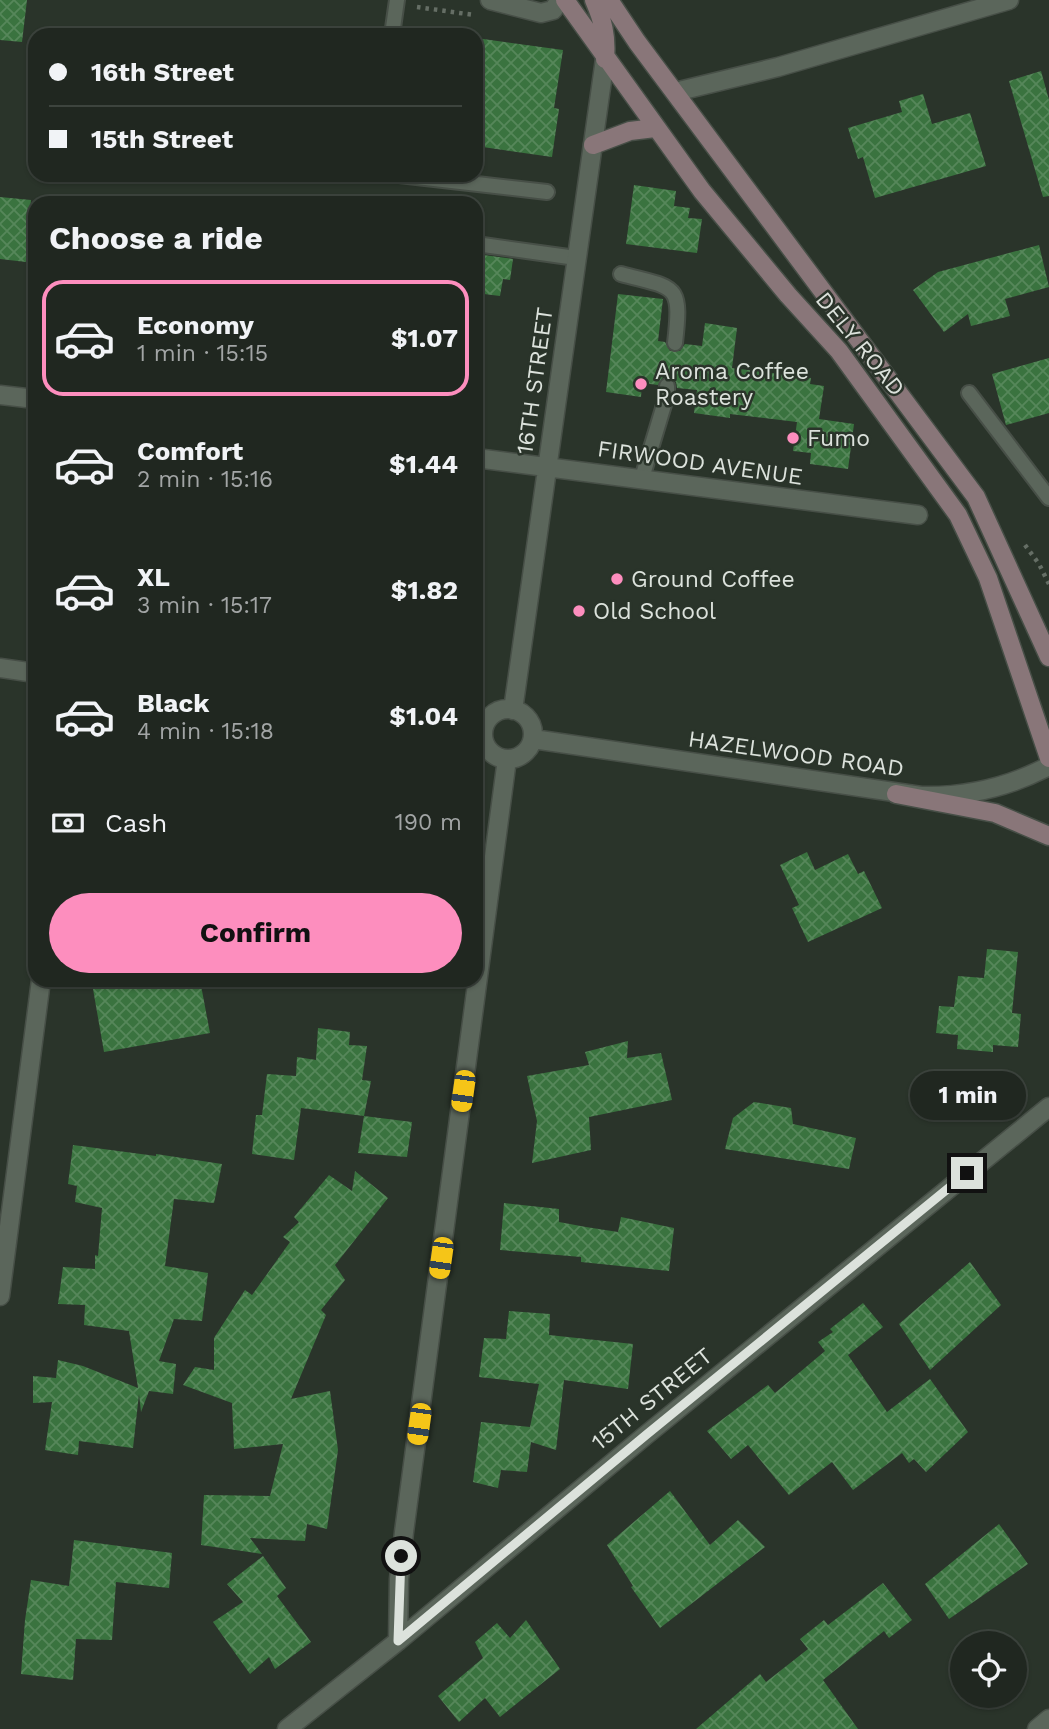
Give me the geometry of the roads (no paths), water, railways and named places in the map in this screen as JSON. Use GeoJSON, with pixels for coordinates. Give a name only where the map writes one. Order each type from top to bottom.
{"type":"FeatureCollection","features":[{"type":"Feature","properties":{"kind":"main road","name":"DELY ROAD"},"geometry":{"type":"LineString","coordinates":[[563,0],[702,191],[788,295],[839,351],[958,515],[988,578],[1049,758]]}},
{"type":"Feature","properties":{"kind":"main road"},"geometry":{"type":"LineString","coordinates":[[594,0],[607,37],[605,59]]}},
{"type":"Feature","properties":{"kind":"main road","name":"DELY ROAD"},"geometry":{"type":"LineString","coordinates":[[609,0],[674,92],[976,497],[1049,657]]}},
{"type":"Feature","properties":{"kind":"main road"},"geometry":{"type":"LineString","coordinates":[[593,145],[630,131],[655,128]]}},
{"type":"Feature","properties":{"kind":"main road"},"geometry":{"type":"LineString","coordinates":[[896,794],[995,813],[1049,836]]}},
{"type":"Feature","properties":{"kind":"street"},"geometry":{"type":"LineString","coordinates":[[490,0],[541,13],[553,10],[563,0]]}},
{"type":"Feature","properties":{"kind":"street"},"geometry":{"type":"LineString","coordinates":[[674,92],[778,67],[1009,0]]}},
{"type":"Feature","properties":{"kind":"street","name":"16TH STREET"},"geometry":{"type":"LineString","coordinates":[[513,710],[605,59]]}},
{"type":"Feature","properties":{"kind":"street"},"geometry":{"type":"LineString","coordinates":[[0,395],[28,398]]}},
{"type":"Feature","properties":{"kind":"street","name":"FIRWOOD AVENUE"},"geometry":{"type":"LineString","coordinates":[[483,459],[918,515]]}},
{"type":"Feature","properties":{"kind":"street"},"geometry":{"type":"LineString","coordinates":[[0,668],[28,672]]}},
{"type":"Feature","properties":{"kind":"street"},"geometry":{"type":"LineString","coordinates":[[483,728],[491,716],[506,709],[513,710],[527,717],[531,723],[533,739],[524,753],[507,758],[492,752],[483,739]]}},
{"type":"Feature","properties":{"kind":"street","name":"HAZELWOOD ROAD"},"geometry":{"type":"LineString","coordinates":[[533,739],[896,794],[942,796],[977,792],[1049,766]]}},
{"type":"Feature","properties":{"kind":"street"},"geometry":{"type":"LineString","coordinates":[[483,938],[507,758]]}},
{"type":"Feature","properties":{"kind":"street"},"geometry":{"type":"LineString","coordinates":[[0,1296],[40,987]]}},
{"type":"Feature","properties":{"kind":"street"},"geometry":{"type":"LineString","coordinates":[[398,1641],[399,1579],[404,1532],[477,987]]}},
{"type":"Feature","properties":{"kind":"street","name":"15TH STREET"},"geometry":{"type":"LineString","coordinates":[[287,1729],[1049,1107]]}},
{"type":"Feature","properties":{"kind":"street"},"geometry":{"type":"LineString","coordinates":[[1037,1729],[1049,1719]]}},
{"type":"Feature","properties":{"kind":"lane"},"geometry":{"type":"LineString","coordinates":[[394,28],[397,0]]}},
{"type":"Feature","properties":{"kind":"lane"},"geometry":{"type":"LineString","coordinates":[[460,182],[547,192]]}},
{"type":"Feature","properties":{"kind":"lane"},"geometry":{"type":"LineString","coordinates":[[483,245],[576,258]]}},
{"type":"Feature","properties":{"kind":"lane"},"geometry":{"type":"LineString","coordinates":[[621,274],[666,286],[675,294],[679,308],[675,343]]}},
{"type":"Feature","properties":{"kind":"lane"},"geometry":{"type":"LineString","coordinates":[[642,478],[667,386]]}},
{"type":"Feature","properties":{"kind":"lane"},"geometry":{"type":"LineString","coordinates":[[969,393],[1049,498]]}},
{"type":"Feature","properties":{"kind":"place","name":"Aroma Coffee Roastery"},"geometry":{"type":"Point","coordinates":[641,384]}},
{"type":"Feature","properties":{"kind":"place","name":"Fumo"},"geometry":{"type":"Point","coordinates":[793,438]}},
{"type":"Feature","properties":{"kind":"place","name":"Ground Coffee"},"geometry":{"type":"Point","coordinates":[617,579]}},
{"type":"Feature","properties":{"kind":"place","name":"Old School"},"geometry":{"type":"Point","coordinates":[579,611]}}]}
